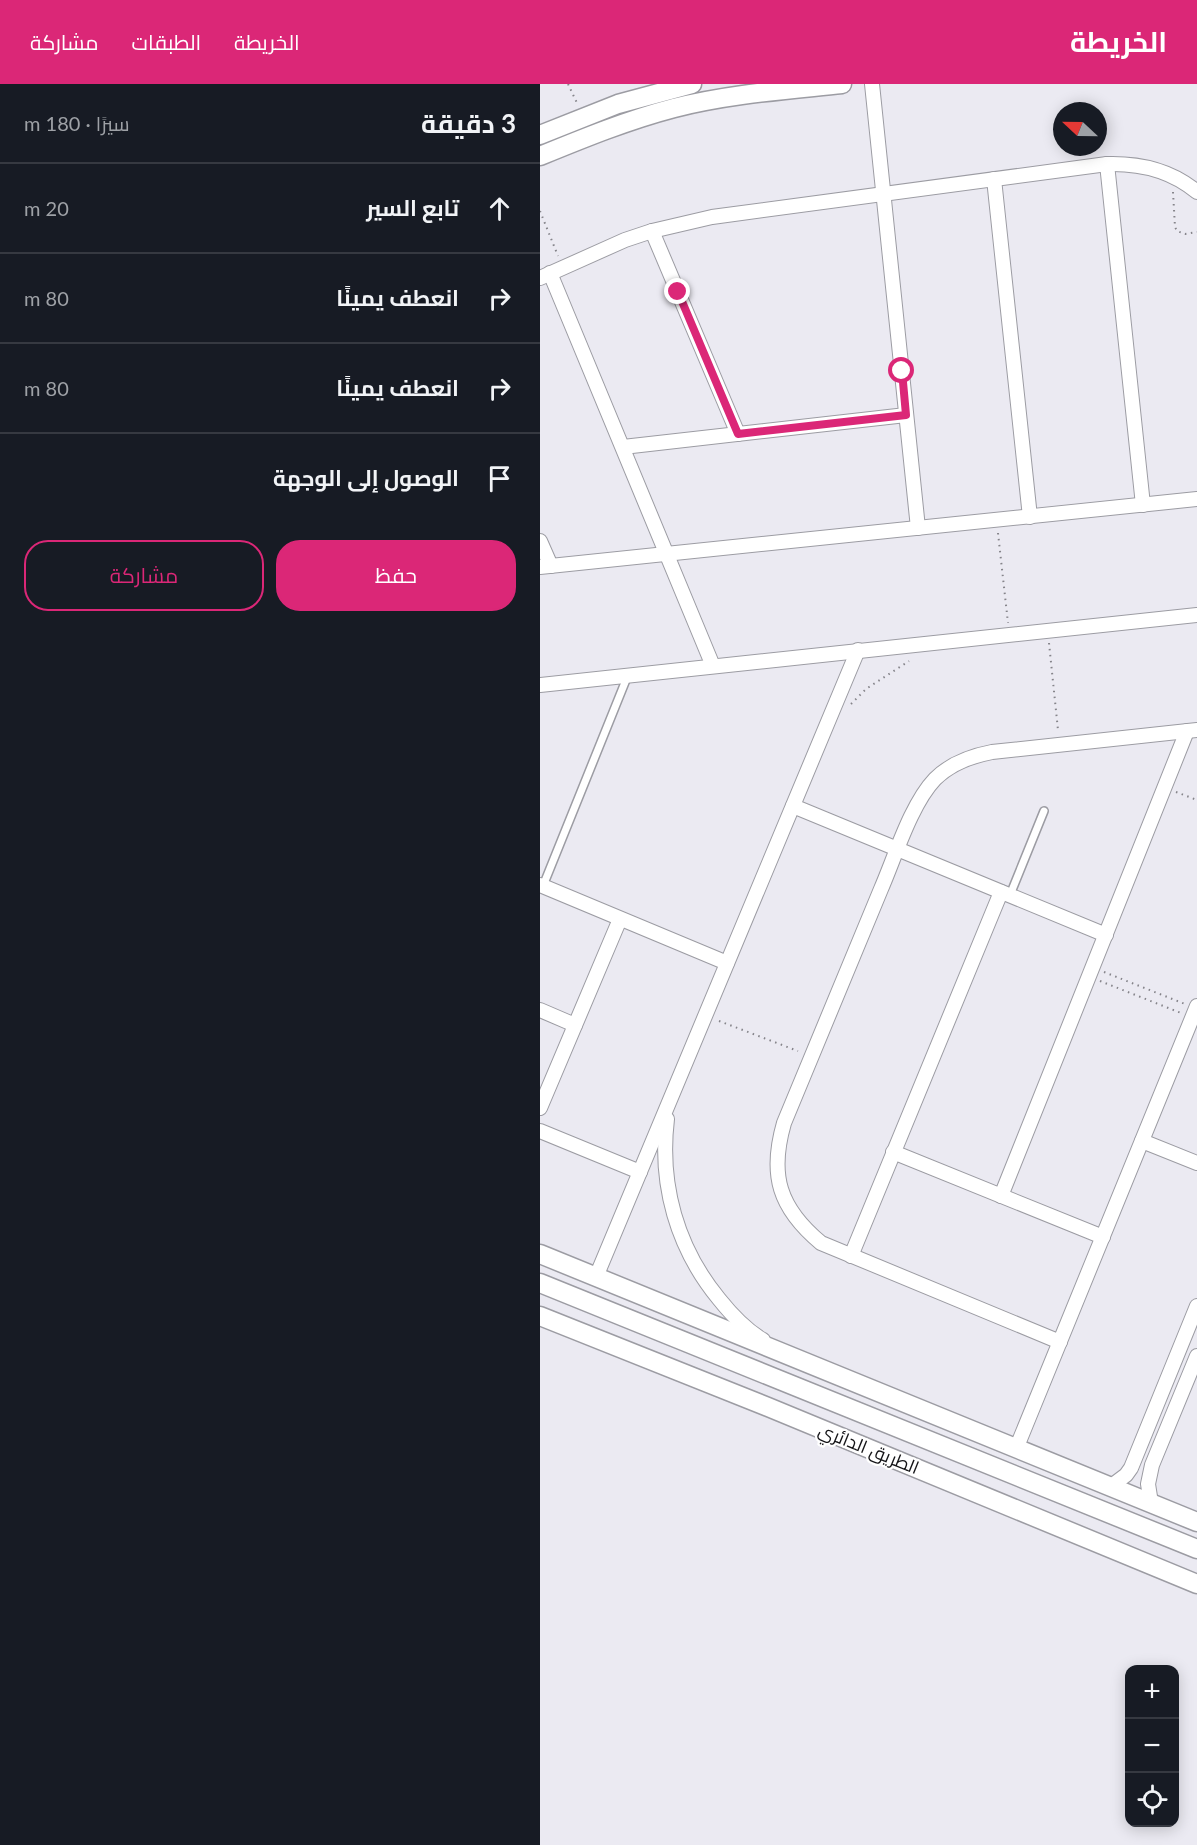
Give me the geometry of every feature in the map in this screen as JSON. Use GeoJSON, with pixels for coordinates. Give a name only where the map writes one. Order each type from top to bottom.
{"type":"FeatureCollection","features":[{"type":"Feature","properties":{"kind":"main road"},"geometry":{"type":"LineString","coordinates":[[540,135],[648,89],[692,84]]}},
{"type":"Feature","properties":{"kind":"main road"},"geometry":{"type":"LineString","coordinates":[[540,156],[647,116],[704,101],[842,84]]}},
{"type":"Feature","properties":{"kind":"main road"},"geometry":{"type":"LineString","coordinates":[[580,118],[584,138]]}},
{"type":"Feature","properties":{"kind":"main road"},"geometry":{"type":"LineString","coordinates":[[540,1254],[1197,1522]]}},
{"type":"Feature","properties":{"kind":"main road","name":"الطريق الدائري"},"geometry":{"type":"LineString","coordinates":[[540,1283],[1197,1549]]}},
{"type":"Feature","properties":{"kind":"main road","name":"الطريق الدائري"},"geometry":{"type":"LineString","coordinates":[[540,1316],[768,1407],[1197,1584]]}},
{"type":"Feature","properties":{"kind":"main road"},"geometry":{"type":"LineString","coordinates":[[768,1407],[779,1379]]}},
{"type":"Feature","properties":{"kind":"main road"},"geometry":{"type":"LineString","coordinates":[[1051,1490],[1060,1467]]}},
{"type":"Feature","properties":{"kind":"street"},"geometry":{"type":"LineString","coordinates":[[872,84],[918,528]]}},
{"type":"Feature","properties":{"kind":"street"},"geometry":{"type":"LineString","coordinates":[[713,666],[551,273],[625,240],[652,231],[744,211],[1107,164],[1129,163],[1151,167],[1172,175],[1197,192]]}},
{"type":"Feature","properties":{"kind":"street"},"geometry":{"type":"LineString","coordinates":[[1107,164],[1143,505]]}},
{"type":"Feature","properties":{"kind":"street"},"geometry":{"type":"LineString","coordinates":[[994,179],[1030,517]]}},
{"type":"Feature","properties":{"kind":"street"},"geometry":{"type":"LineString","coordinates":[[652,231],[738,434]]}},
{"type":"Feature","properties":{"kind":"street"},"geometry":{"type":"LineString","coordinates":[[623,447],[906,415]]}},
{"type":"Feature","properties":{"kind":"street"},"geometry":{"type":"LineString","coordinates":[[540,541],[545,567],[1197,499]]}},
{"type":"Feature","properties":{"kind":"street"},"geometry":{"type":"LineString","coordinates":[[540,685],[1197,615]]}},
{"type":"Feature","properties":{"kind":"street"},"geometry":{"type":"LineString","coordinates":[[596,1277],[858,650]]}},
{"type":"Feature","properties":{"kind":"street"},"geometry":{"type":"LineString","coordinates":[[1060,1342],[821,1243],[804,1228],[790,1210],[781,1190],[777,1167],[778,1144],[811,1056],[898,849],[923,794],[936,778],[953,765],[972,756],[992,752],[1192,731]]}},
{"type":"Feature","properties":{"kind":"street"},"geometry":{"type":"LineString","coordinates":[[1002,1196],[1165,787],[1192,731]]}},
{"type":"Feature","properties":{"kind":"street"},"geometry":{"type":"LineString","coordinates":[[793,806],[1106,935]]}},
{"type":"Feature","properties":{"kind":"street"},"geometry":{"type":"LineString","coordinates":[[542,886],[727,963]]}},
{"type":"Feature","properties":{"kind":"street"},"geometry":{"type":"LineString","coordinates":[[851,1256],[893,1152],[1006,893]]}},
{"type":"Feature","properties":{"kind":"street"},"geometry":{"type":"LineString","coordinates":[[540,1108],[620,918]]}},
{"type":"Feature","properties":{"kind":"street"},"geometry":{"type":"LineString","coordinates":[[540,1010],[575,1025]]}},
{"type":"Feature","properties":{"kind":"street"},"geometry":{"type":"LineString","coordinates":[[1016,1449],[1195,1011]]}},
{"type":"Feature","properties":{"kind":"street"},"geometry":{"type":"LineString","coordinates":[[669,1101],[665,1139],[666,1177],[673,1215],[687,1250],[706,1283],[729,1312],[758,1337],[790,1357]]}},
{"type":"Feature","properties":{"kind":"street"},"geometry":{"type":"LineString","coordinates":[[540,1131],[640,1172]]}},
{"type":"Feature","properties":{"kind":"street"},"geometry":{"type":"LineString","coordinates":[[1142,1141],[1197,1163]]}},
{"type":"Feature","properties":{"kind":"street"},"geometry":{"type":"LineString","coordinates":[[893,1152],[1103,1238]]}},
{"type":"Feature","properties":{"kind":"street"},"geometry":{"type":"LineString","coordinates":[[1110,1487],[1131,1468],[1197,1306]]}},
{"type":"Feature","properties":{"kind":"street"},"geometry":{"type":"LineString","coordinates":[[1150,1503],[1148,1484],[1152,1465],[1197,1356]]}},
{"type":"Feature","properties":{"kind":"lane"},"geometry":{"type":"LineString","coordinates":[[542,886],[628,675]]}},
{"type":"Feature","properties":{"kind":"lane"},"geometry":{"type":"LineString","coordinates":[[1006,893],[1044,811]]}},
{"type":"Feature","properties":{"kind":"path"},"geometry":{"type":"LineString","coordinates":[[568,84],[580,118]]}},
{"type":"Feature","properties":{"kind":"path"},"geometry":{"type":"LineString","coordinates":[[1172,175],[1175,227],[1181,233],[1197,232]]}},
{"type":"Feature","properties":{"kind":"path"},"geometry":{"type":"LineString","coordinates":[[540,211],[551,273]]}},
{"type":"Feature","properties":{"kind":"path"},"geometry":{"type":"LineString","coordinates":[[997,520],[1009,634]]}},
{"type":"Feature","properties":{"kind":"path"},"geometry":{"type":"LineString","coordinates":[[1047,630],[1059,745]]}},
{"type":"Feature","properties":{"kind":"path"},"geometry":{"type":"LineString","coordinates":[[850,704],[893,669],[912,659]]}},
{"type":"Feature","properties":{"kind":"path"},"geometry":{"type":"LineString","coordinates":[[1165,787],[1197,800]]}},
{"type":"Feature","properties":{"kind":"path"},"geometry":{"type":"LineString","coordinates":[[1091,972],[1195,1011]]}},
{"type":"Feature","properties":{"kind":"path"},"geometry":{"type":"LineString","coordinates":[[1091,972],[1195,1011]]}},
{"type":"Feature","properties":{"kind":"path"},"geometry":{"type":"LineString","coordinates":[[705,1015],[811,1056]]}},
{"type":"Feature","properties":{"kind":"route"},"geometry":{"type":"LineString","coordinates":[[678,292],[738,434],[906,415],[902,371]]}}]}
